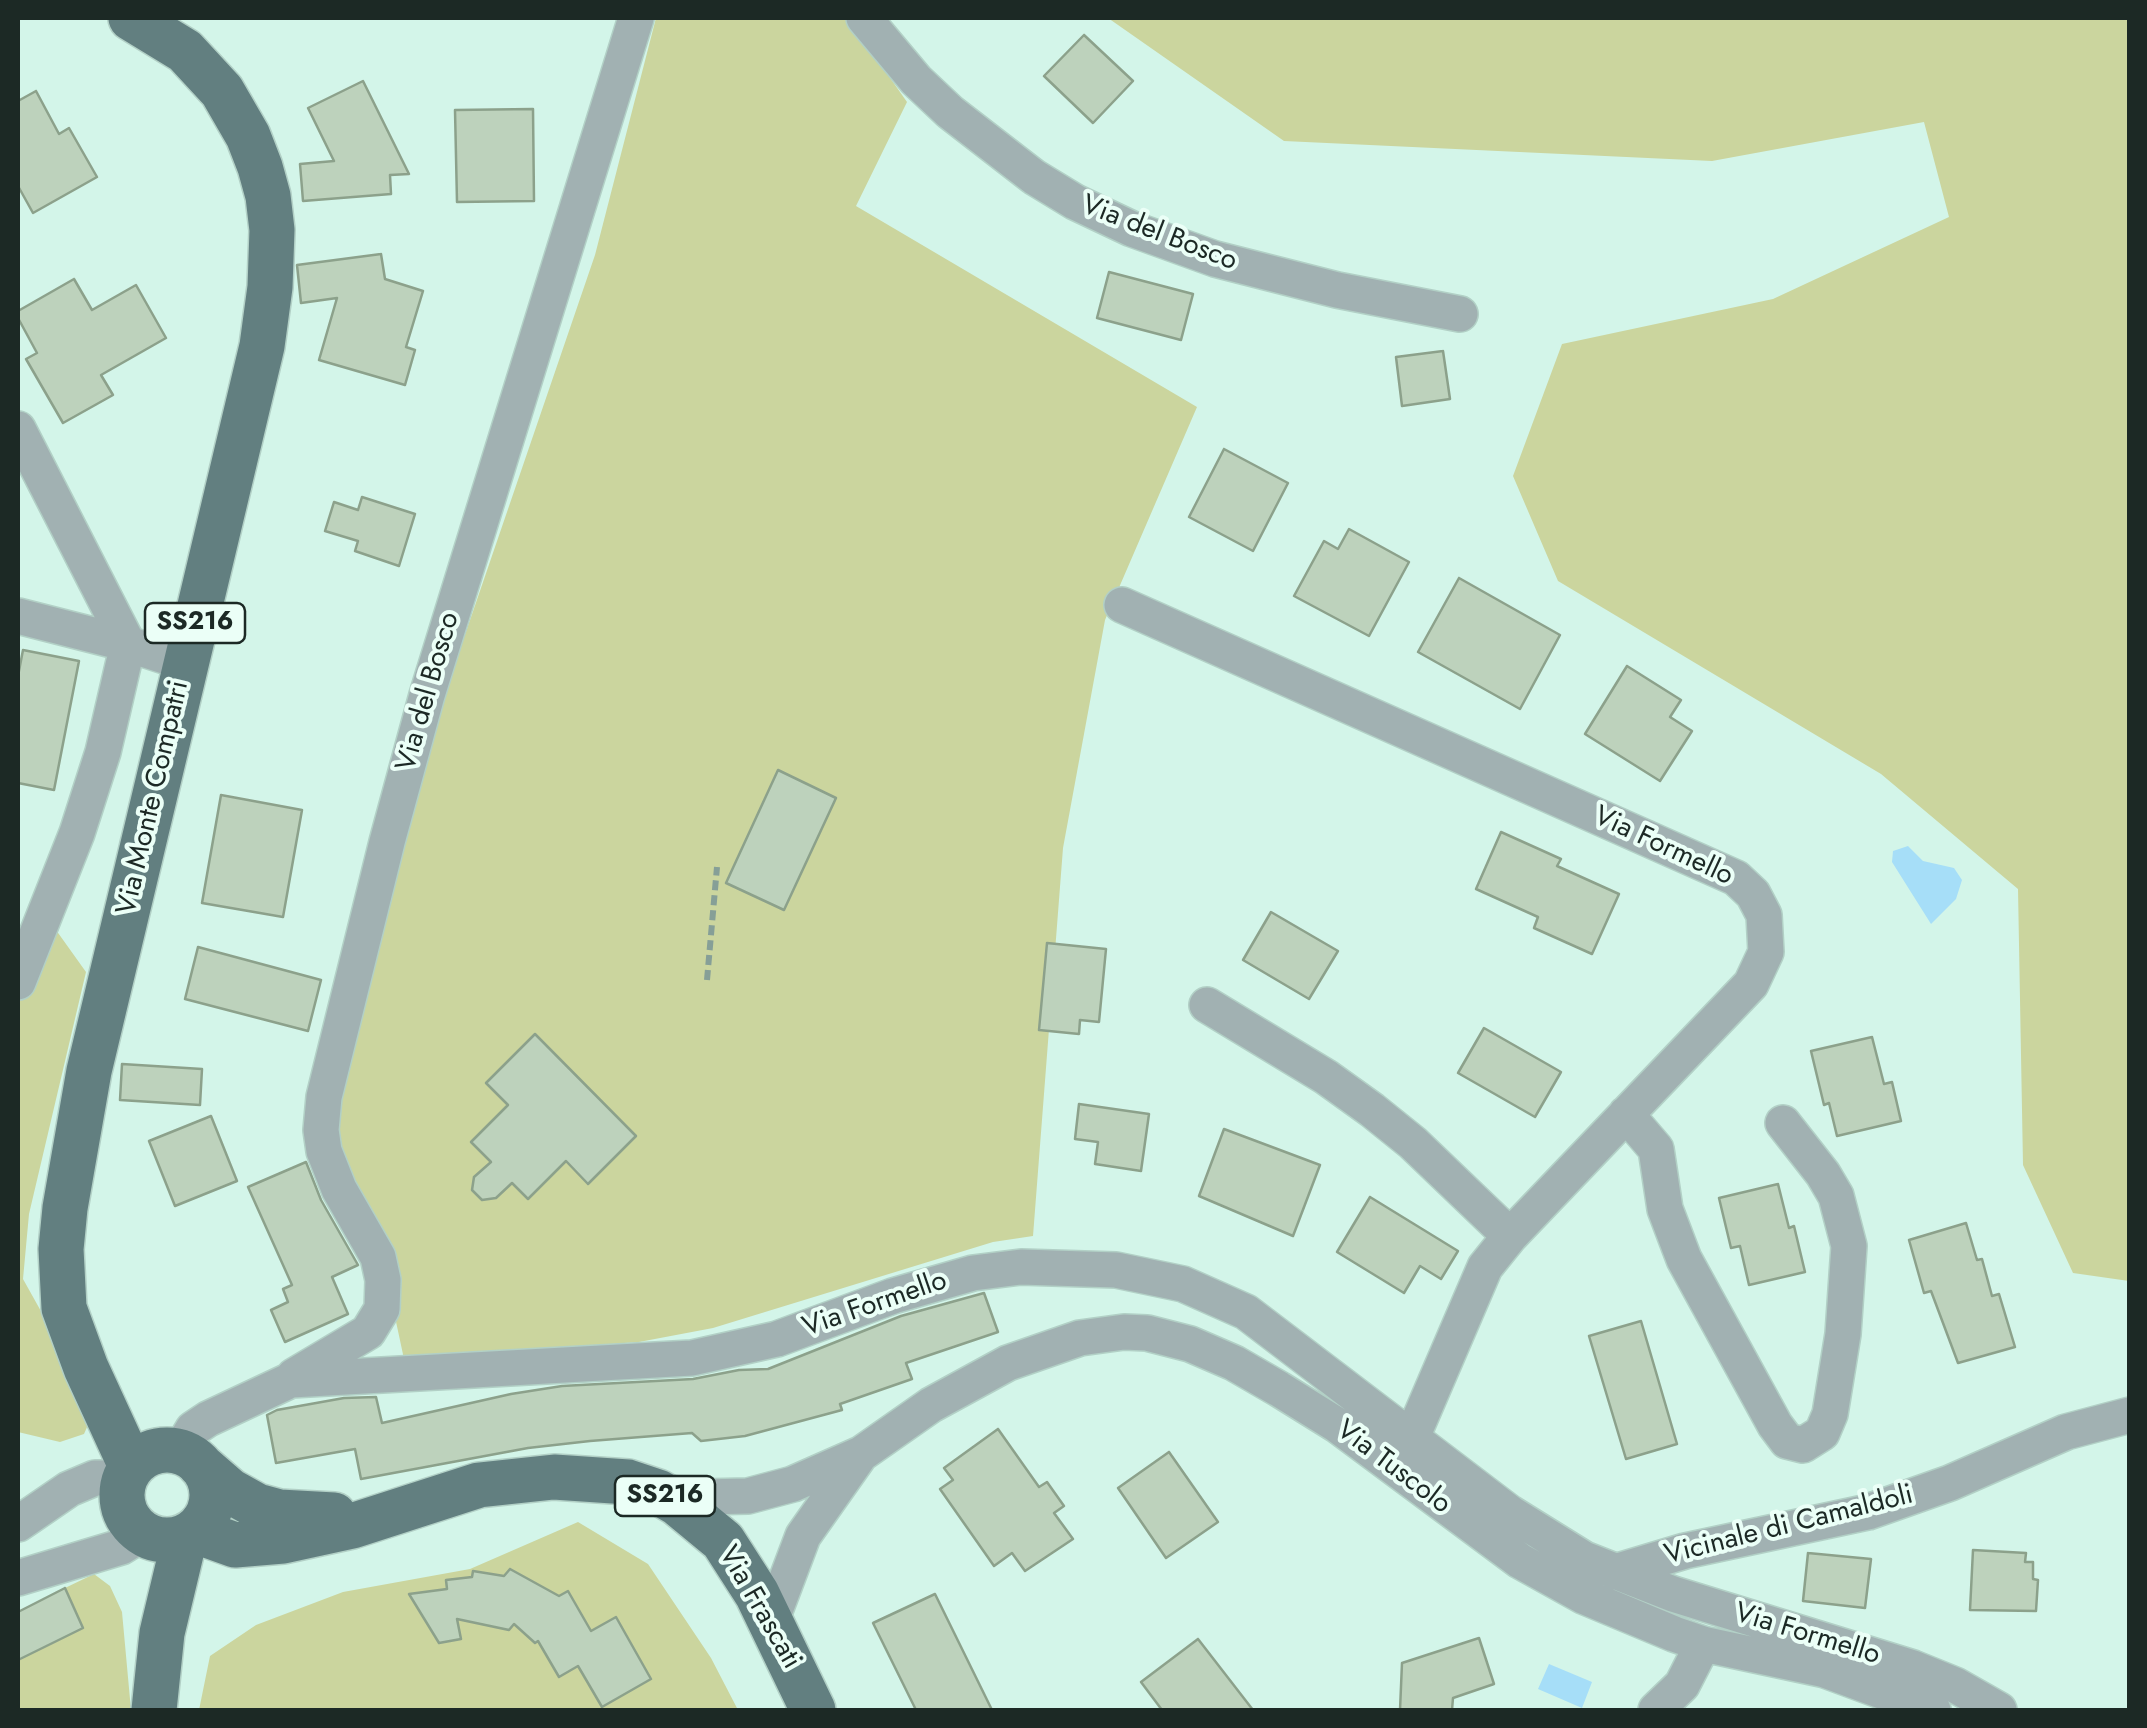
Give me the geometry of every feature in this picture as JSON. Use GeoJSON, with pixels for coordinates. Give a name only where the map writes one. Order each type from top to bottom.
{"type":"FeatureCollection","features":[{"type":"Feature","properties":{"kind":"main road","name":"Via Monte Compatri"},"geometry":{"type":"LineString","coordinates":[[128,1472],[64,1308],[65,1208],[83,1097],[267,316],[271,216],[255,154],[222,91],[185,51],[132,18]]}},
{"type":"Feature","properties":{"kind":"main road","name":"Via Monte Compatri"},"geometry":{"type":"LineString","coordinates":[[62,1276],[91,1340],[117,1382],[157,1435],[186,1456]]}},
{"type":"Feature","properties":{"kind":"main road"},"geometry":{"type":"LineString","coordinates":[[151,1450],[186,1456],[212,1492],[211,1506],[169,1535],[128,1518],[123,1505],[128,1472],[151,1450]]}},
{"type":"Feature","properties":{"kind":"main road","name":"Via Frascati"},"geometry":{"type":"LineString","coordinates":[[186,1456],[230,1491],[279,1512],[364,1516],[405,1508]]}},
{"type":"Feature","properties":{"kind":"main road","name":"Via Frascati"},"geometry":{"type":"LineString","coordinates":[[169,1535],[236,1544],[283,1541],[352,1526],[479,1485],[529,1478],[603,1478],[658,1492],[694,1515],[722,1541],[771,1621],[814,1710]]}},
{"type":"Feature","properties":{"kind":"main road"},"geometry":{"type":"LineString","coordinates":[[154,1710],[169,1535]]}},
{"type":"Feature","properties":{"kind":"street","name":"Via del Bosco"},"geometry":{"type":"LineString","coordinates":[[186,1456],[186,1438],[194,1428],[340,1350],[376,1322],[382,1308],[383,1280],[378,1257],[332,1173],[321,1130],[324,1097],[427,695],[636,18]]}},
{"type":"Feature","properties":{"kind":"street","name":"Via del Bosco"},"geometry":{"type":"LineString","coordinates":[[864,18],[950,112],[1034,177],[1088,209],[1160,240],[1232,264],[1460,314]]}},
{"type":"Feature","properties":{"kind":"street"},"geometry":{"type":"LineString","coordinates":[[18,429],[128,644],[103,752],[83,815],[18,982]]}},
{"type":"Feature","properties":{"kind":"street","name":"Via Formello"},"geometry":{"type":"LineString","coordinates":[[1122,605],[1713,868],[1746,886],[1760,905],[1767,927],[1763,963],[1751,984],[1510,1236],[1485,1268],[1412,1437]]}},
{"type":"Feature","properties":{"kind":"street"},"geometry":{"type":"LineString","coordinates":[[18,616],[186,663]]}},
{"type":"Feature","properties":{"kind":"street"},"geometry":{"type":"LineString","coordinates":[[1208,1004],[1361,1102],[1413,1142],[1510,1236]]}},
{"type":"Feature","properties":{"kind":"street"},"geometry":{"type":"LineString","coordinates":[[1626,1114],[1656,1149],[1666,1209],[1684,1259],[1775,1425],[1787,1440],[1803,1445],[1822,1433],[1830,1414],[1843,1334],[1848,1246],[1836,1196],[1783,1124]]}},
{"type":"Feature","properties":{"kind":"street","name":"Via Formello"},"geometry":{"type":"LineString","coordinates":[[286,1381],[692,1358],[777,1339],[893,1296],[973,1273],[1022,1267],[1081,1267],[1140,1274],[1172,1281],[1246,1312],[1528,1526],[1584,1559],[1716,1608],[1913,1668],[1999,1710]]}},
{"type":"Feature","properties":{"kind":"street","name":"Via Tuscolo"},"geometry":{"type":"LineString","coordinates":[[861,1454],[931,1405],[1008,1363],[1080,1338],[1147,1332],[1190,1344],[1279,1389],[1337,1425],[1489,1540],[1552,1580],[1628,1616],[1703,1644],[1825,1670],[1933,1710]]}},
{"type":"Feature","properties":{"kind":"street","name":"Vicinale di Camaldoli"},"geometry":{"type":"LineString","coordinates":[[1615,1572],[1685,1550],[1868,1512],[1950,1483],[2066,1432],[2130,1415]]}},
{"type":"Feature","properties":{"kind":"street"},"geometry":{"type":"LineString","coordinates":[[658,1492],[748,1496],[806,1479],[861,1454]]}},
{"type":"Feature","properties":{"kind":"street"},"geometry":{"type":"LineString","coordinates":[[771,1621],[804,1536],[861,1454]]}},
{"type":"Feature","properties":{"kind":"street"},"geometry":{"type":"LineString","coordinates":[[18,1524],[69,1489],[95,1478],[128,1472]]}},
{"type":"Feature","properties":{"kind":"street"},"geometry":{"type":"LineString","coordinates":[[18,1578],[169,1535]]}},
{"type":"Feature","properties":{"kind":"street"},"geometry":{"type":"LineString","coordinates":[[1656,1710],[1682,1685],[1703,1644]]}},
{"type":"Feature","properties":{"kind":"path"},"geometry":{"type":"LineString","coordinates":[[708,980],[717,867]]}},
{"type":"Feature","properties":{"kind":"green space"},"geometry":{"type":"Polygon","coordinates":[[[656,18],[848,18],[907,102],[856,206],[1197,407],[1105,620],[1063,848],[1033,1236],[993,1242],[713,1328],[639,1342],[404,1359],[392,1303],[338,1138],[343,1074],[419,769],[595,255],[656,18]]]}},
{"type":"Feature","properties":{"kind":"green space"},"geometry":{"type":"Polygon","coordinates":[[[1108,18],[2129,18],[2129,1281],[2073,1273],[2023,1165],[2018,889],[1881,774],[1558,581],[1513,476],[1562,344],[1773,299],[1949,217],[1924,122],[1712,161],[1284,141],[1108,18]]]}},
{"type":"Feature","properties":{"kind":"green space"},"geometry":{"type":"Polygon","coordinates":[[[46,916],[86,972],[29,1214],[23,1279],[91,1418],[84,1434],[60,1442],[18,1432],[18,982],[46,916]]]}},
{"type":"Feature","properties":{"kind":"green space"},"geometry":{"type":"Polygon","coordinates":[[[578,1522],[648,1564],[711,1658],[738,1710],[199,1710],[210,1656],[256,1625],[343,1592],[470,1569],[578,1522]]]}},
{"type":"Feature","properties":{"kind":"green space"},"geometry":{"type":"Polygon","coordinates":[[[94,1574],[110,1586],[122,1612],[131,1710],[18,1710],[18,1648],[22,1657],[83,1628],[65,1588],[94,1574]]]}},
{"type":"Feature","properties":{"kind":"water"},"geometry":{"type":"Polygon","coordinates":[[[1908,846],[1923,861],[1954,868],[1962,880],[1956,899],[1931,924],[1892,862],[1893,851],[1908,846]]]}},
{"type":"Feature","properties":{"kind":"water"},"geometry":{"type":"Polygon","coordinates":[[[1549,1664],[1592,1682],[1582,1708],[1538,1689],[1549,1664]]]}},
{"type":"Feature","properties":{"kind":"building"},"geometry":{"type":"Polygon","coordinates":[[[1084,35],[1133,81],[1093,123],[1044,76],[1084,35]]]}},
{"type":"Feature","properties":{"kind":"building"},"geometry":{"type":"Polygon","coordinates":[[[363,81],[409,174],[390,175],[391,194],[303,201],[300,164],[334,161],[308,108],[363,81]]]}},
{"type":"Feature","properties":{"kind":"building"},"geometry":{"type":"Polygon","coordinates":[[[36,91],[59,134],[69,128],[97,177],[33,213],[18,186],[18,101],[36,91]]]}},
{"type":"Feature","properties":{"kind":"building"},"geometry":{"type":"Polygon","coordinates":[[[533,109],[534,201],[457,202],[455,110],[533,109]]]}},
{"type":"Feature","properties":{"kind":"building"},"geometry":{"type":"Polygon","coordinates":[[[381,254],[385,279],[423,291],[406,347],[415,350],[405,385],[319,360],[337,298],[301,303],[297,265],[381,254]]]}},
{"type":"Feature","properties":{"kind":"building"},"geometry":{"type":"Polygon","coordinates":[[[1109,272],[1193,294],[1181,340],[1097,318],[1109,272]]]}},
{"type":"Feature","properties":{"kind":"building"},"geometry":{"type":"Polygon","coordinates":[[[74,279],[92,310],[136,285],[166,338],[101,375],[113,395],[63,423],[26,359],[37,353],[18,311],[74,279]]]}},
{"type":"Feature","properties":{"kind":"building"},"geometry":{"type":"Polygon","coordinates":[[[1443,351],[1450,399],[1402,406],[1396,357],[1443,351]]]}},
{"type":"Feature","properties":{"kind":"building"},"geometry":{"type":"Polygon","coordinates":[[[1224,449],[1288,483],[1253,551],[1189,517],[1224,449]]]}},
{"type":"Feature","properties":{"kind":"building"},"geometry":{"type":"Polygon","coordinates":[[[362,497],[415,514],[399,566],[355,551],[358,541],[325,531],[334,502],[358,510],[362,497]]]}},
{"type":"Feature","properties":{"kind":"building"},"geometry":{"type":"Polygon","coordinates":[[[1349,529],[1409,562],[1369,636],[1294,596],[1324,541],[1338,549],[1349,529]]]}},
{"type":"Feature","properties":{"kind":"building"},"geometry":{"type":"Polygon","coordinates":[[[1459,578],[1560,635],[1520,709],[1418,652],[1459,578]]]}},
{"type":"Feature","properties":{"kind":"building"},"geometry":{"type":"Polygon","coordinates":[[[23,650],[79,661],[54,790],[18,783],[18,676],[23,650]]]}},
{"type":"Feature","properties":{"kind":"building"},"geometry":{"type":"Polygon","coordinates":[[[1627,666],[1681,700],[1670,717],[1692,731],[1660,781],[1585,734],[1627,666]]]}},
{"type":"Feature","properties":{"kind":"building"},"geometry":{"type":"Polygon","coordinates":[[[778,770],[836,798],[784,910],[726,883],[778,770]]]}},
{"type":"Feature","properties":{"kind":"building"},"geometry":{"type":"Polygon","coordinates":[[[221,795],[302,810],[283,917],[202,903],[221,795]]]}},
{"type":"Feature","properties":{"kind":"building"},"geometry":{"type":"Polygon","coordinates":[[[1501,832],[1561,859],[1557,866],[1619,894],[1592,954],[1534,928],[1538,917],[1476,889],[1501,832]]]}},
{"type":"Feature","properties":{"kind":"building"},"geometry":{"type":"Polygon","coordinates":[[[1271,912],[1338,951],[1309,999],[1243,960],[1271,912]]]}},
{"type":"Feature","properties":{"kind":"building"},"geometry":{"type":"Polygon","coordinates":[[[1047,943],[1106,949],[1099,1022],[1080,1020],[1079,1034],[1039,1030],[1047,943]]]}},
{"type":"Feature","properties":{"kind":"building"},"geometry":{"type":"Polygon","coordinates":[[[198,947],[321,980],[308,1031],[185,999],[198,947]]]}},
{"type":"Feature","properties":{"kind":"building"},"geometry":{"type":"Polygon","coordinates":[[[1484,1028],[1561,1072],[1535,1117],[1458,1073],[1484,1028]]]}},
{"type":"Feature","properties":{"kind":"building"},"geometry":{"type":"Polygon","coordinates":[[[535,1034],[636,1136],[588,1184],[566,1161],[528,1199],[512,1183],[496,1198],[482,1200],[472,1190],[474,1177],[491,1162],[471,1142],[508,1105],[486,1083],[535,1034]]]}},
{"type":"Feature","properties":{"kind":"building"},"geometry":{"type":"Polygon","coordinates":[[[1872,1037],[1884,1084],[1892,1082],[1901,1121],[1837,1136],[1829,1103],[1824,1105],[1811,1051],[1872,1037]]]}},
{"type":"Feature","properties":{"kind":"building"},"geometry":{"type":"Polygon","coordinates":[[[122,1064],[202,1069],[200,1105],[120,1100],[122,1064]]]}},
{"type":"Feature","properties":{"kind":"building"},"geometry":{"type":"Polygon","coordinates":[[[1079,1104],[1149,1114],[1141,1171],[1095,1164],[1098,1142],[1075,1139],[1079,1104]]]}},
{"type":"Feature","properties":{"kind":"building"},"geometry":{"type":"Polygon","coordinates":[[[211,1116],[237,1181],[175,1206],[149,1141],[211,1116]]]}},
{"type":"Feature","properties":{"kind":"building"},"geometry":{"type":"Polygon","coordinates":[[[1224,1129],[1320,1165],[1293,1236],[1199,1196],[1224,1129]]]}},
{"type":"Feature","properties":{"kind":"building"},"geometry":{"type":"Polygon","coordinates":[[[306,1162],[321,1200],[358,1265],[332,1277],[348,1314],[285,1342],[271,1310],[288,1302],[283,1289],[292,1285],[248,1187],[306,1162]]]}},
{"type":"Feature","properties":{"kind":"building"},"geometry":{"type":"Polygon","coordinates":[[[1778,1184],[1805,1272],[1749,1285],[1740,1246],[1731,1248],[1719,1198],[1778,1184]]]}},
{"type":"Feature","properties":{"kind":"building"},"geometry":{"type":"Polygon","coordinates":[[[1370,1197],[1458,1251],[1441,1279],[1420,1266],[1404,1293],[1337,1252],[1370,1197]]]}},
{"type":"Feature","properties":{"kind":"building"},"geometry":{"type":"Polygon","coordinates":[[[1966,1223],[1992,1296],[1999,1294],[2015,1347],[1958,1363],[1931,1291],[1924,1293],[1909,1240],[1966,1223]]]}},
{"type":"Feature","properties":{"kind":"building"},"geometry":{"type":"Polygon","coordinates":[[[984,1293],[998,1332],[906,1363],[912,1379],[840,1404],[842,1410],[745,1436],[701,1441],[692,1433],[590,1441],[528,1448],[361,1479],[355,1449],[276,1463],[267,1415],[277,1410],[344,1398],[376,1397],[382,1423],[562,1386],[693,1379],[768,1369],[901,1316],[984,1293]]]}},
{"type":"Feature","properties":{"kind":"building"},"geometry":{"type":"Polygon","coordinates":[[[1641,1321],[1677,1444],[1626,1459],[1589,1336],[1641,1321]]]}},
{"type":"Feature","properties":{"kind":"building"},"geometry":{"type":"Polygon","coordinates":[[[998,1429],[1039,1487],[1047,1482],[1064,1506],[1054,1513],[1073,1539],[1025,1571],[1012,1553],[994,1566],[940,1489],[953,1480],[944,1468],[998,1429]]]}},
{"type":"Feature","properties":{"kind":"building"},"geometry":{"type":"Polygon","coordinates":[[[1169,1452],[1218,1522],[1166,1558],[1118,1488],[1169,1452]]]}},
{"type":"Feature","properties":{"kind":"building"},"geometry":{"type":"Polygon","coordinates":[[[1973,1550],[2026,1553],[2025,1562],[2033,1562],[2033,1579],[2038,1580],[2036,1611],[1970,1610],[1973,1550]]]}},
{"type":"Feature","properties":{"kind":"building"},"geometry":{"type":"Polygon","coordinates":[[[1808,1553],[1871,1559],[1865,1608],[1803,1601],[1808,1553]]]}},
{"type":"Feature","properties":{"kind":"building"},"geometry":{"type":"Polygon","coordinates":[[[510,1569],[559,1596],[568,1591],[591,1631],[616,1617],[651,1679],[602,1707],[578,1666],[559,1677],[538,1641],[535,1643],[514,1624],[509,1630],[457,1619],[461,1639],[439,1643],[409,1594],[447,1589],[446,1580],[472,1577],[473,1571],[504,1576],[510,1569]]]}},
{"type":"Feature","properties":{"kind":"building"},"geometry":{"type":"Polygon","coordinates":[[[65,1588],[83,1628],[18,1660],[18,1612],[65,1588]]]}},
{"type":"Feature","properties":{"kind":"building"},"geometry":{"type":"Polygon","coordinates":[[[935,1594],[992,1710],[916,1710],[873,1623],[935,1594]]]}},
{"type":"Feature","properties":{"kind":"building"},"geometry":{"type":"Polygon","coordinates":[[[1479,1638],[1494,1684],[1453,1698],[1452,1710],[1400,1710],[1402,1663],[1479,1638]]]}},
{"type":"Feature","properties":{"kind":"building"},"geometry":{"type":"Polygon","coordinates":[[[1198,1639],[1253,1710],[1162,1710],[1141,1682],[1198,1639]]]}}]}
